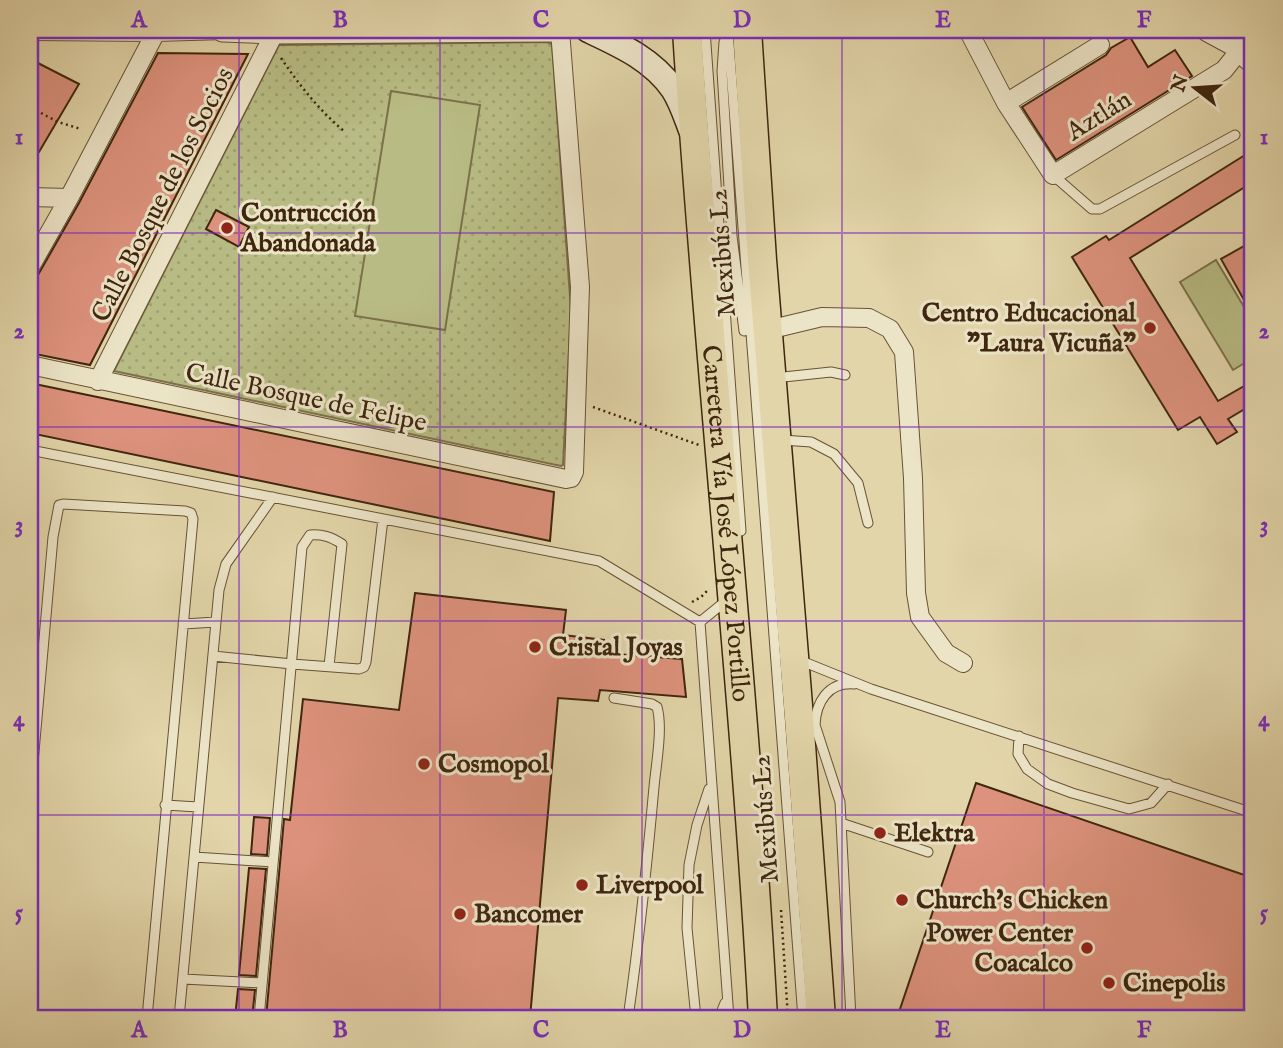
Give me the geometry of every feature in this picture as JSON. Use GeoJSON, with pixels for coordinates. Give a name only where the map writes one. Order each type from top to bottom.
{"type":"FeatureCollection","features":[{"type":"Feature","properties":{"kind":"main road"},"geometry":{"type":"LineString","coordinates":[[588,30],[639,55],[655,69],[674,90],[693,135]]}},
{"type":"Feature","properties":{"kind":"main road","name":"Carretera Vía José López Portillo"},"geometry":{"type":"LineString","coordinates":[[687,30],[693,135],[733,595],[764,1018]]}},
{"type":"Feature","properties":{"kind":"main road"},"geometry":{"type":"LineString","coordinates":[[747,30],[768,330],[763,388],[777,439],[794,658],[809,727],[821,1018]]}},
{"type":"Feature","properties":{"kind":"street"},"geometry":{"type":"LineString","coordinates":[[30,31],[233,30],[272,38],[328,31],[559,30],[580,287],[576,401]]}},
{"type":"Feature","properties":{"kind":"street","name":"Aztlán"},"geometry":{"type":"LineString","coordinates":[[968,30],[1006,103],[1053,175],[1246,56]]}},
{"type":"Feature","properties":{"kind":"street"},"geometry":{"type":"LineString","coordinates":[[1208,30],[1246,56]]}},
{"type":"Feature","properties":{"kind":"street"},"geometry":{"type":"LineString","coordinates":[[30,267],[157,31]]}},
{"type":"Feature","properties":{"kind":"street","name":"Calle Bosque de los Socios"},"geometry":{"type":"LineString","coordinates":[[98,381],[272,38]]}},
{"type":"Feature","properties":{"kind":"street"},"geometry":{"type":"LineString","coordinates":[[1006,103],[1101,44]]}},
{"type":"Feature","properties":{"kind":"street"},"geometry":{"type":"LineString","coordinates":[[30,197],[69,198]]}},
{"type":"Feature","properties":{"kind":"street"},"geometry":{"type":"LineString","coordinates":[[768,330],[822,317],[869,318],[890,329],[904,352],[916,593],[920,617],[946,653],[963,663]]}},
{"type":"Feature","properties":{"kind":"street","name":"Calle Bosque de Felipe"},"geometry":{"type":"LineString","coordinates":[[30,365],[566,479],[571,478],[574,472],[576,401]]}},
{"type":"Feature","properties":{"kind":"lane","name":"Mexibús L2"},"geometry":{"type":"LineString","coordinates":[[705,30],[741,535]]}},
{"type":"Feature","properties":{"kind":"lane","name":"Mexibús L2"},"geometry":{"type":"LineString","coordinates":[[726,30],[763,388],[803,1018]]}},
{"type":"Feature","properties":{"kind":"lane"},"geometry":{"type":"LineString","coordinates":[[1053,175],[1092,208],[1100,209],[1235,135]]}},
{"type":"Feature","properties":{"kind":"lane"},"geometry":{"type":"LineString","coordinates":[[763,388],[831,372],[845,375]]}},
{"type":"Feature","properties":{"kind":"lane"},"geometry":{"type":"LineString","coordinates":[[777,439],[811,442],[834,454],[858,483],[868,523]]}},
{"type":"Feature","properties":{"kind":"lane"},"geometry":{"type":"LineString","coordinates":[[30,450],[598,561],[700,622]]}},
{"type":"Feature","properties":{"kind":"lane"},"geometry":{"type":"LineString","coordinates":[[179,1018],[219,590],[226,564],[272,497]]}},
{"type":"Feature","properties":{"kind":"lane"},"geometry":{"type":"LineString","coordinates":[[30,797],[53,537],[59,505],[191,513],[193,519],[147,1018]]}},
{"type":"Feature","properties":{"kind":"lane"},"geometry":{"type":"LineString","coordinates":[[213,656],[359,669],[364,667],[383,519]]}},
{"type":"Feature","properties":{"kind":"lane"},"geometry":{"type":"LineString","coordinates":[[259,1018],[302,547],[310,535],[322,534],[342,544],[329,666]]}},
{"type":"Feature","properties":{"kind":"lane"},"geometry":{"type":"LineString","coordinates":[[700,622],[733,595]]}},
{"type":"Feature","properties":{"kind":"lane"},"geometry":{"type":"LineString","coordinates":[[183,624],[216,622]]}},
{"type":"Feature","properties":{"kind":"lane"},"geometry":{"type":"LineString","coordinates":[[700,622],[729,1018]]}},
{"type":"Feature","properties":{"kind":"lane"},"geometry":{"type":"LineString","coordinates":[[794,658],[860,684],[1253,813]]}},
{"type":"Feature","properties":{"kind":"lane"},"geometry":{"type":"LineString","coordinates":[[851,1018],[840,802],[809,727],[815,725],[819,702],[827,693],[848,684],[860,684]]}},
{"type":"Feature","properties":{"kind":"lane"},"geometry":{"type":"LineString","coordinates":[[614,698],[652,704],[657,707],[658,713],[649,852],[628,1018]]}},
{"type":"Feature","properties":{"kind":"lane"},"geometry":{"type":"LineString","coordinates":[[1018,736],[1018,754],[1027,769],[1048,784],[1072,793],[1129,809],[1152,803],[1168,784]]}},
{"type":"Feature","properties":{"kind":"lane"},"geometry":{"type":"LineString","coordinates":[[696,1018],[687,928],[689,865],[696,825],[711,782]]}},
{"type":"Feature","properties":{"kind":"lane"},"geometry":{"type":"LineString","coordinates":[[165,805],[198,807]]}},
{"type":"Feature","properties":{"kind":"lane"},"geometry":{"type":"LineString","coordinates":[[841,823],[928,852]]}},
{"type":"Feature","properties":{"kind":"lane"},"geometry":{"type":"LineString","coordinates":[[194,857],[274,862]]}},
{"type":"Feature","properties":{"kind":"lane"},"geometry":{"type":"LineString","coordinates":[[183,979],[262,983]]}},
{"type":"Feature","properties":{"kind":"lane"},"geometry":{"type":"LineString","coordinates":[[719,1018],[727,998]]}},
{"type":"Feature","properties":{"kind":"path"},"geometry":{"type":"LineString","coordinates":[[272,38],[296,81],[323,114],[345,132]]}},
{"type":"Feature","properties":{"kind":"path"},"geometry":{"type":"LineString","coordinates":[[41,113],[81,129]]}},
{"type":"Feature","properties":{"kind":"path"},"geometry":{"type":"LineString","coordinates":[[576,401],[705,447]]}},
{"type":"Feature","properties":{"kind":"path"},"geometry":{"type":"LineString","coordinates":[[780,910],[788,1018]]}},
{"type":"Feature","properties":{"kind":"green space"},"geometry":{"type":"Polygon","coordinates":[[[552,44],[571,311],[563,465],[114,371],[279,45],[552,44]]]}},
{"type":"Feature","properties":{"kind":"green space"},"geometry":{"type":"Polygon","coordinates":[[[391,91],[480,105],[445,330],[355,316],[391,91]]]}},
{"type":"Feature","properties":{"kind":"green space"},"geometry":{"type":"Polygon","coordinates":[[[1216,260],[1253,322],[1253,358],[1233,370],[1180,282],[1216,260]]]}},
{"type":"Feature","properties":{"kind":"building"},"geometry":{"type":"Polygon","coordinates":[[[1130,37],[1148,67],[1175,50],[1192,76],[1056,160],[1022,107],[1130,37]]]}},
{"type":"Feature","properties":{"kind":"building"},"geometry":{"type":"Polygon","coordinates":[[[158,53],[248,54],[90,365],[30,353],[30,289],[158,53]]]}},
{"type":"Feature","properties":{"kind":"building"},"geometry":{"type":"Polygon","coordinates":[[[30,59],[79,84],[39,152],[30,147],[30,59]]]}},
{"type":"Feature","properties":{"kind":"building"},"geometry":{"type":"Polygon","coordinates":[[[1253,150],[1253,182],[1130,258],[1218,401],[1253,381],[1253,404],[1228,419],[1237,432],[1217,444],[1200,417],[1178,430],[1072,257],[1106,236],[1109,240],[1253,150]]]}},
{"type":"Feature","properties":{"kind":"building","name":"Contrucción Abandonada"},"geometry":{"type":"Polygon","coordinates":[[[216,210],[249,227],[239,247],[206,229],[216,210]]]}},
{"type":"Feature","properties":{"kind":"building"},"geometry":{"type":"Polygon","coordinates":[[[1253,241],[1253,316],[1221,259],[1253,241]]]}},
{"type":"Feature","properties":{"kind":"building"},"geometry":{"type":"Polygon","coordinates":[[[30,383],[554,492],[550,541],[30,433],[30,383]]]}},
{"type":"Feature","properties":{"kind":"building","name":"Cosmopol"},"geometry":{"type":"Polygon","coordinates":[[[415,593],[566,610],[563,635],[604,640],[603,653],[682,659],[686,697],[600,690],[598,701],[558,698],[530,1018],[266,1018],[284,819],[290,820],[303,699],[399,710],[415,593]]]}},
{"type":"Feature","properties":{"kind":"building","name":"Power Center Coacalco"},"geometry":{"type":"Polygon","coordinates":[[[976,783],[1253,878],[1253,1018],[897,1018],[976,783]]]}},
{"type":"Feature","properties":{"kind":"building"},"geometry":{"type":"Polygon","coordinates":[[[254,817],[270,818],[267,855],[251,854],[254,817]]]}},
{"type":"Feature","properties":{"kind":"building"},"geometry":{"type":"Polygon","coordinates":[[[249,868],[266,869],[256,976],[239,975],[249,868]]]}},
{"type":"Feature","properties":{"kind":"building"},"geometry":{"type":"Polygon","coordinates":[[[238,989],[255,990],[252,1018],[235,1018],[238,989]]]}},
{"type":"Feature","properties":{"kind":"place","name":"Contrucción Abandonada"},"geometry":{"type":"Point","coordinates":[227,228]}},
{"type":"Feature","properties":{"kind":"place","name":"Centro Educacional \"Laura Vicuña\""},"geometry":{"type":"Point","coordinates":[1150,328]}},
{"type":"Feature","properties":{"kind":"place","name":"Cristal Joyas"},"geometry":{"type":"Point","coordinates":[535,647]}},
{"type":"Feature","properties":{"kind":"place","name":"Cosmopol"},"geometry":{"type":"Point","coordinates":[424,764]}},
{"type":"Feature","properties":{"kind":"place","name":"Elektra"},"geometry":{"type":"Point","coordinates":[880,833]}},
{"type":"Feature","properties":{"kind":"place","name":"Liverpool"},"geometry":{"type":"Point","coordinates":[582,885]}},
{"type":"Feature","properties":{"kind":"place","name":"Church's Chicken"},"geometry":{"type":"Point","coordinates":[902,900]}},
{"type":"Feature","properties":{"kind":"place","name":"Bancomer"},"geometry":{"type":"Point","coordinates":[460,914]}},
{"type":"Feature","properties":{"kind":"place","name":"Power Center Coacalco"},"geometry":{"type":"Point","coordinates":[1087,948]}},
{"type":"Feature","properties":{"kind":"place","name":"Cinepolis"},"geometry":{"type":"Point","coordinates":[1109,983]}}]}
